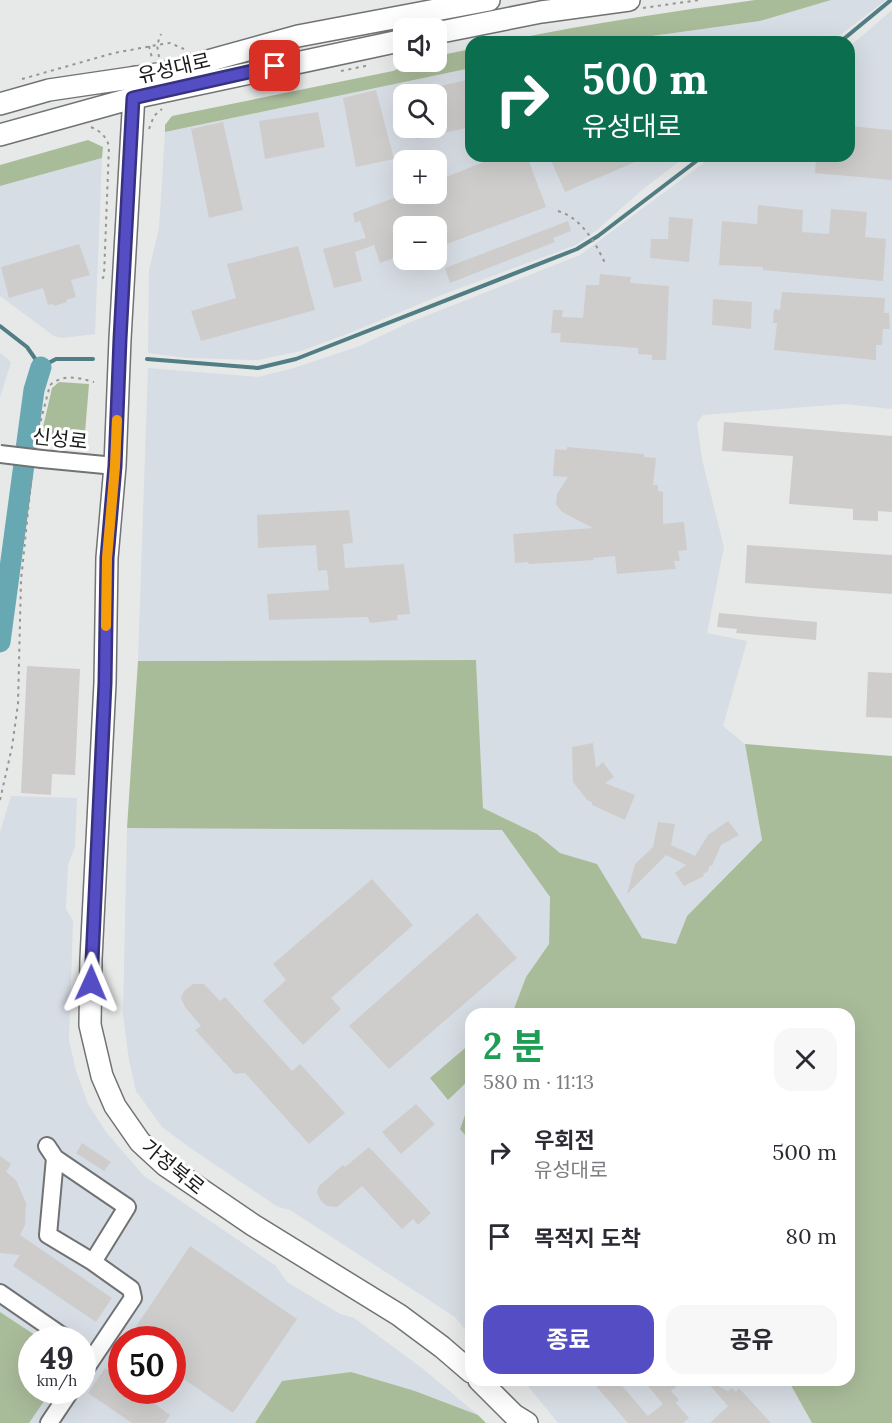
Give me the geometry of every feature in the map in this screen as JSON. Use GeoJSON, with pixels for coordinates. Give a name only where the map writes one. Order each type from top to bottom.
{"type":"FeatureCollection","features":[{"type":"Feature","properties":{"kind":"main road","name":"유성대로"},"geometry":{"type":"LineString","coordinates":[[0,104],[49,90],[164,73],[298,36],[489,0]]}},
{"type":"Feature","properties":{"kind":"main road"},"geometry":{"type":"LineString","coordinates":[[447,31],[542,12],[629,0]]}},
{"type":"Feature","properties":{"kind":"main road","name":"유성대로"},"geometry":{"type":"LineString","coordinates":[[0,135],[133,98],[393,42]]}},
{"type":"Feature","properties":{"kind":"main road","name":"가정북로"},"geometry":{"type":"LineString","coordinates":[[135,77],[115,466],[107,558],[105,683],[91,959],[90,1025],[102,1076],[115,1106],[140,1142],[165,1165],[253,1225],[399,1315],[465,1367]]}},
{"type":"Feature","properties":{"kind":"main road"},"geometry":{"type":"LineString","coordinates":[[485,1386],[520,1420]]}},
{"type":"Feature","properties":{"kind":"street","name":"신성로"},"geometry":{"type":"LineString","coordinates":[[0,454],[115,466]]}},
{"type":"Feature","properties":{"kind":"street"},"geometry":{"type":"LineString","coordinates":[[93,1262],[127,1207],[51,1152],[48,1235],[93,1262],[131,1289],[134,1298],[96,1343]]}},
{"type":"Feature","properties":{"kind":"street"},"geometry":{"type":"LineString","coordinates":[[0,1293],[48,1326]]}},
{"type":"Feature","properties":{"kind":"street"},"geometry":{"type":"LineString","coordinates":[[49,1423],[62,1404]]}},
{"type":"Feature","properties":{"kind":"path"},"geometry":{"type":"LineString","coordinates":[[159,57],[157,45],[161,34]]}},
{"type":"Feature","properties":{"kind":"path"},"geometry":{"type":"LineString","coordinates":[[21,80],[105,55],[149,46],[170,43],[185,50]]}},
{"type":"Feature","properties":{"kind":"path"},"geometry":{"type":"LineString","coordinates":[[332,73],[376,63]]}},
{"type":"Feature","properties":{"kind":"path"},"geometry":{"type":"LineString","coordinates":[[148,137],[154,116],[162,108]]}},
{"type":"Feature","properties":{"kind":"path"},"geometry":{"type":"LineString","coordinates":[[82,129],[91,127],[97,130],[107,139],[109,146],[104,276],[100,281]]}},
{"type":"Feature","properties":{"kind":"path"},"geometry":{"type":"LineString","coordinates":[[558,211],[569,214],[586,231],[606,265]]}},
{"type":"Feature","properties":{"kind":"path"},"geometry":{"type":"LineString","coordinates":[[0,800],[12,747],[18,704],[21,580],[36,458],[35,436],[50,385],[65,377],[94,382]]}},
{"type":"Feature","properties":{"kind":"shaded area"},"geometry":{"type":"Polygon","coordinates":[[[831,0],[886,0],[839,36],[652,36],[760,21],[831,0]]]}},
{"type":"Feature","properties":{"kind":"shaded area"},"geometry":{"type":"Polygon","coordinates":[[[892,10],[892,409],[844,404],[703,415],[697,423],[702,459],[724,547],[707,633],[747,641],[723,726],[745,744],[762,840],[687,916],[676,944],[642,938],[597,864],[560,853],[537,834],[483,808],[476,660],[138,661],[148,368],[258,377],[294,368],[360,346],[408,323],[580,255],[705,162],[855,162],[855,42],[892,10]]]}},
{"type":"Feature","properties":{"kind":"shaded area"},"geometry":{"type":"Polygon","coordinates":[[[465,69],[465,162],[678,162],[576,245],[301,351],[258,360],[187,358],[148,353],[149,270],[159,228],[165,132],[393,84],[393,138],[447,138],[447,84],[394,84],[465,69]]]}},
{"type":"Feature","properties":{"kind":"shaded area"},"geometry":{"type":"Polygon","coordinates":[[[102,158],[95,334],[62,338],[54,336],[0,296],[0,186],[102,158]]]}},
{"type":"Feature","properties":{"kind":"shaded area"},"geometry":{"type":"Polygon","coordinates":[[[0,353],[11,362],[0,398],[0,353]]]}},
{"type":"Feature","properties":{"kind":"shaded area"},"geometry":{"type":"Polygon","coordinates":[[[11,796],[77,798],[75,847],[68,865],[66,909],[73,921],[69,1040],[76,1071],[88,1104],[106,1132],[144,1176],[276,1266],[287,1282],[340,1314],[354,1318],[422,1368],[478,1415],[415,1391],[282,1381],[255,1423],[0,1423],[0,832],[11,796]]]}},
{"type":"Feature","properties":{"kind":"shaded area"},"geometry":{"type":"Polygon","coordinates":[[[127,828],[502,830],[550,897],[549,944],[526,977],[514,1008],[465,1008],[465,1114],[460,1128],[465,1134],[465,1330],[455,1317],[290,1210],[278,1207],[189,1147],[162,1127],[136,1091],[123,1015],[127,828]]]}},
{"type":"Feature","properties":{"kind":"shaded area"},"geometry":{"type":"Polygon","coordinates":[[[528,1386],[791,1386],[812,1423],[558,1423],[528,1386]]]}},
{"type":"Feature","properties":{"kind":"green space"},"geometry":{"type":"Polygon","coordinates":[[[755,0],[831,0],[760,21],[652,36],[533,36],[755,0]]]}},
{"type":"Feature","properties":{"kind":"green space"},"geometry":{"type":"Polygon","coordinates":[[[465,50],[465,69],[165,132],[165,125],[172,116],[393,71],[447,72],[447,54],[465,50]]]}},
{"type":"Feature","properties":{"kind":"green space"},"geometry":{"type":"Polygon","coordinates":[[[88,140],[103,147],[102,158],[0,186],[0,165],[88,140]]]}},
{"type":"Feature","properties":{"kind":"green space"},"geometry":{"type":"Polygon","coordinates":[[[59,382],[89,384],[85,433],[76,442],[41,436],[52,388],[59,382]]]}},
{"type":"Feature","properties":{"kind":"green space"},"geometry":{"type":"Polygon","coordinates":[[[476,660],[483,808],[537,834],[560,853],[597,864],[642,938],[676,944],[687,916],[762,840],[745,744],[892,756],[892,1423],[812,1423],[791,1386],[855,1386],[855,1008],[514,1008],[526,977],[549,944],[550,897],[502,830],[127,828],[138,661],[476,660]]]}},
{"type":"Feature","properties":{"kind":"green space"},"geometry":{"type":"Polygon","coordinates":[[[465,1048],[465,1084],[448,1100],[430,1078],[465,1048]]]}},
{"type":"Feature","properties":{"kind":"green space"},"geometry":{"type":"Polygon","coordinates":[[[465,1115],[465,1135],[460,1129],[465,1115]]]}},
{"type":"Feature","properties":{"kind":"green space"},"geometry":{"type":"Polygon","coordinates":[[[0,1312],[21,1326],[18,1326],[18,1404],[42,1404],[29,1423],[0,1423],[0,1312]]]}},
{"type":"Feature","properties":{"kind":"green space"},"geometry":{"type":"Polygon","coordinates":[[[351,1372],[415,1391],[478,1415],[486,1423],[255,1423],[282,1381],[351,1372]]]}},
{"type":"Feature","properties":{"kind":"building"},"geometry":{"type":"Polygon","coordinates":[[[465,80],[465,128],[447,132],[447,84],[465,80]]]}},
{"type":"Feature","properties":{"kind":"building"},"geometry":{"type":"Polygon","coordinates":[[[376,90],[393,159],[356,167],[343,98],[376,90]]]}},
{"type":"Feature","properties":{"kind":"building"},"geometry":{"type":"Polygon","coordinates":[[[318,112],[325,147],[265,159],[259,121],[318,112]]]}},
{"type":"Feature","properties":{"kind":"building"},"geometry":{"type":"Polygon","coordinates":[[[223,122],[243,210],[209,218],[191,129],[223,122]]]}},
{"type":"Feature","properties":{"kind":"building"},"geometry":{"type":"Polygon","coordinates":[[[855,127],[892,130],[892,180],[815,173],[816,162],[855,162],[855,127]]]}},
{"type":"Feature","properties":{"kind":"building"},"geometry":{"type":"Polygon","coordinates":[[[484,162],[529,162],[546,207],[447,244],[447,216],[393,216],[393,259],[380,263],[374,245],[355,252],[362,281],[334,288],[323,249],[366,238],[360,221],[355,223],[353,213],[393,198],[393,204],[447,204],[447,177],[484,162]]]}},
{"type":"Feature","properties":{"kind":"building"},"geometry":{"type":"Polygon","coordinates":[[[552,162],[635,162],[565,192],[552,162]]]}},
{"type":"Feature","properties":{"kind":"building"},"geometry":{"type":"Polygon","coordinates":[[[758,205],[803,210],[802,232],[829,234],[831,209],[867,212],[865,237],[886,239],[883,281],[763,270],[763,267],[719,265],[722,221],[757,224],[758,205]]]}},
{"type":"Feature","properties":{"kind":"building"},"geometry":{"type":"Polygon","coordinates":[[[669,217],[693,219],[689,262],[650,258],[651,239],[668,239],[669,217]]]}},
{"type":"Feature","properties":{"kind":"building"},"geometry":{"type":"Polygon","coordinates":[[[568,221],[571,231],[553,238],[555,242],[450,283],[446,270],[447,267],[568,221]]]}},
{"type":"Feature","properties":{"kind":"building"},"geometry":{"type":"Polygon","coordinates":[[[79,244],[90,275],[71,280],[76,297],[54,306],[53,304],[48,305],[43,288],[9,298],[1,267],[79,244]]]}},
{"type":"Feature","properties":{"kind":"building"},"geometry":{"type":"Polygon","coordinates":[[[298,246],[315,310],[201,341],[191,311],[236,298],[227,264],[298,246]]]}},
{"type":"Feature","properties":{"kind":"building"},"geometry":{"type":"Polygon","coordinates":[[[600,274],[631,277],[630,283],[669,286],[666,360],[652,360],[652,355],[638,354],[638,348],[560,342],[561,333],[551,333],[553,310],[563,310],[562,317],[583,318],[586,285],[599,285],[600,274]]]}},
{"type":"Feature","properties":{"kind":"building"},"geometry":{"type":"Polygon","coordinates":[[[782,292],[885,298],[884,313],[889,313],[890,329],[883,329],[882,345],[876,345],[876,360],[774,350],[777,323],[773,323],[774,309],[780,310],[782,292]]]}},
{"type":"Feature","properties":{"kind":"building"},"geometry":{"type":"Polygon","coordinates":[[[713,299],[752,302],[751,329],[712,325],[713,299]]]}},
{"type":"Feature","properties":{"kind":"building"},"geometry":{"type":"Polygon","coordinates":[[[724,422],[892,436],[892,512],[878,511],[878,521],[853,520],[853,509],[789,504],[793,456],[722,451],[724,422]]]}},
{"type":"Feature","properties":{"kind":"building"},"geometry":{"type":"Polygon","coordinates":[[[567,447],[644,454],[644,457],[656,458],[653,485],[658,485],[658,491],[663,492],[663,524],[684,522],[687,550],[678,551],[680,561],[674,561],[676,569],[617,574],[615,556],[593,558],[594,560],[515,563],[513,534],[593,528],[562,512],[556,504],[557,494],[568,477],[553,476],[555,449],[567,450],[567,447]]]}},
{"type":"Feature","properties":{"kind":"building"},"geometry":{"type":"Polygon","coordinates":[[[349,510],[353,543],[343,544],[345,568],[404,564],[410,614],[397,615],[398,620],[370,623],[368,617],[269,620],[267,594],[329,590],[327,570],[318,571],[316,545],[258,548],[257,515],[349,510]]]}},
{"type":"Feature","properties":{"kind":"building"},"geometry":{"type":"Polygon","coordinates":[[[747,545],[892,555],[892,594],[745,583],[747,545]]]}},
{"type":"Feature","properties":{"kind":"building"},"geometry":{"type":"Polygon","coordinates":[[[719,613],[817,622],[816,640],[736,633],[737,629],[717,627],[719,613]]]}},
{"type":"Feature","properties":{"kind":"building"},"geometry":{"type":"Polygon","coordinates":[[[27,666],[80,669],[75,775],[52,774],[51,795],[21,793],[27,666]]]}},
{"type":"Feature","properties":{"kind":"building"},"geometry":{"type":"Polygon","coordinates":[[[868,672],[892,673],[892,718],[866,717],[868,672]]]}},
{"type":"Feature","properties":{"kind":"building"},"geometry":{"type":"Polygon","coordinates":[[[593,743],[596,768],[603,762],[614,777],[605,783],[635,795],[625,820],[592,805],[592,802],[587,800],[573,782],[572,747],[593,743]]]}},
{"type":"Feature","properties":{"kind":"building"},"geometry":{"type":"Polygon","coordinates":[[[728,821],[739,835],[721,845],[712,866],[710,865],[708,871],[703,874],[704,876],[684,886],[675,873],[686,865],[666,855],[627,894],[635,864],[653,847],[658,822],[675,824],[671,845],[695,856],[708,835],[728,821]]]}},
{"type":"Feature","properties":{"kind":"building"},"geometry":{"type":"Polygon","coordinates":[[[372,879],[413,925],[331,998],[341,1009],[303,1045],[263,1001],[286,980],[273,964],[372,879]]]}},
{"type":"Feature","properties":{"kind":"building"},"geometry":{"type":"Polygon","coordinates":[[[477,913],[517,958],[389,1069],[349,1026],[477,913]]]}},
{"type":"Feature","properties":{"kind":"building"},"geometry":{"type":"Polygon","coordinates":[[[193,984],[204,984],[220,1001],[225,997],[292,1071],[300,1064],[345,1113],[309,1144],[245,1073],[235,1074],[195,1030],[201,1026],[185,1007],[181,998],[184,991],[193,984]]]}},
{"type":"Feature","properties":{"kind":"building"},"geometry":{"type":"Polygon","coordinates":[[[416,1104],[435,1124],[401,1154],[382,1132],[416,1104]]]}},
{"type":"Feature","properties":{"kind":"building"},"geometry":{"type":"Polygon","coordinates":[[[82,1143],[111,1162],[104,1171],[76,1153],[82,1143]]]}},
{"type":"Feature","properties":{"kind":"building"},"geometry":{"type":"Polygon","coordinates":[[[369,1147],[431,1213],[418,1225],[413,1219],[402,1229],[362,1186],[337,1207],[327,1206],[321,1201],[317,1192],[319,1186],[369,1147]]]}},
{"type":"Feature","properties":{"kind":"building"},"geometry":{"type":"Polygon","coordinates":[[[0,1156],[11,1164],[6,1172],[16,1180],[26,1203],[25,1225],[20,1235],[112,1298],[96,1322],[13,1266],[20,1255],[0,1253],[0,1156]]]}},
{"type":"Feature","properties":{"kind":"building"},"geometry":{"type":"Polygon","coordinates":[[[190,1246],[297,1319],[233,1413],[186,1381],[186,1326],[136,1326],[190,1246]]]}},
{"type":"Feature","properties":{"kind":"building"},"geometry":{"type":"Polygon","coordinates":[[[105,1368],[108,1370],[108,1404],[155,1404],[170,1415],[165,1423],[132,1423],[96,1398],[96,1381],[105,1368]]]}},
{"type":"Feature","properties":{"kind":"building"},"geometry":{"type":"Polygon","coordinates":[[[596,1386],[622,1386],[648,1416],[663,1404],[648,1386],[677,1386],[671,1391],[679,1400],[676,1403],[689,1418],[683,1423],[628,1423],[596,1386]]]}},
{"type":"Feature","properties":{"kind":"building"},"geometry":{"type":"Polygon","coordinates":[[[710,1386],[718,1386],[728,1391],[732,1388],[736,1392],[739,1388],[771,1423],[710,1423],[728,1406],[710,1386]]]}},
{"type":"Feature","properties":{"kind":"waterway"},"geometry":{"type":"LineString","coordinates":[[847,36],[891,0]]}},
{"type":"Feature","properties":{"kind":"waterway"},"geometry":{"type":"LineString","coordinates":[[147,359],[258,368],[296,359],[577,249],[598,236],[695,162]]}},
{"type":"Feature","properties":{"kind":"waterway"},"geometry":{"type":"LineString","coordinates":[[0,326],[27,347],[41,367],[56,359],[93,359]]}},
{"type":"Feature","properties":{"kind":"waterway"},"geometry":{"type":"LineString","coordinates":[[0,642],[34,390],[41,367]]}},
{"type":"Feature","properties":{"kind":"slow traffic"},"geometry":{"type":"LineString","coordinates":[[106,626],[107,558],[117,420]]}},
{"type":"Feature","properties":{"kind":"route"},"geometry":{"type":"LineString","coordinates":[[91,983],[105,683],[107,558],[115,466],[133,98],[275,66]]}}]}
